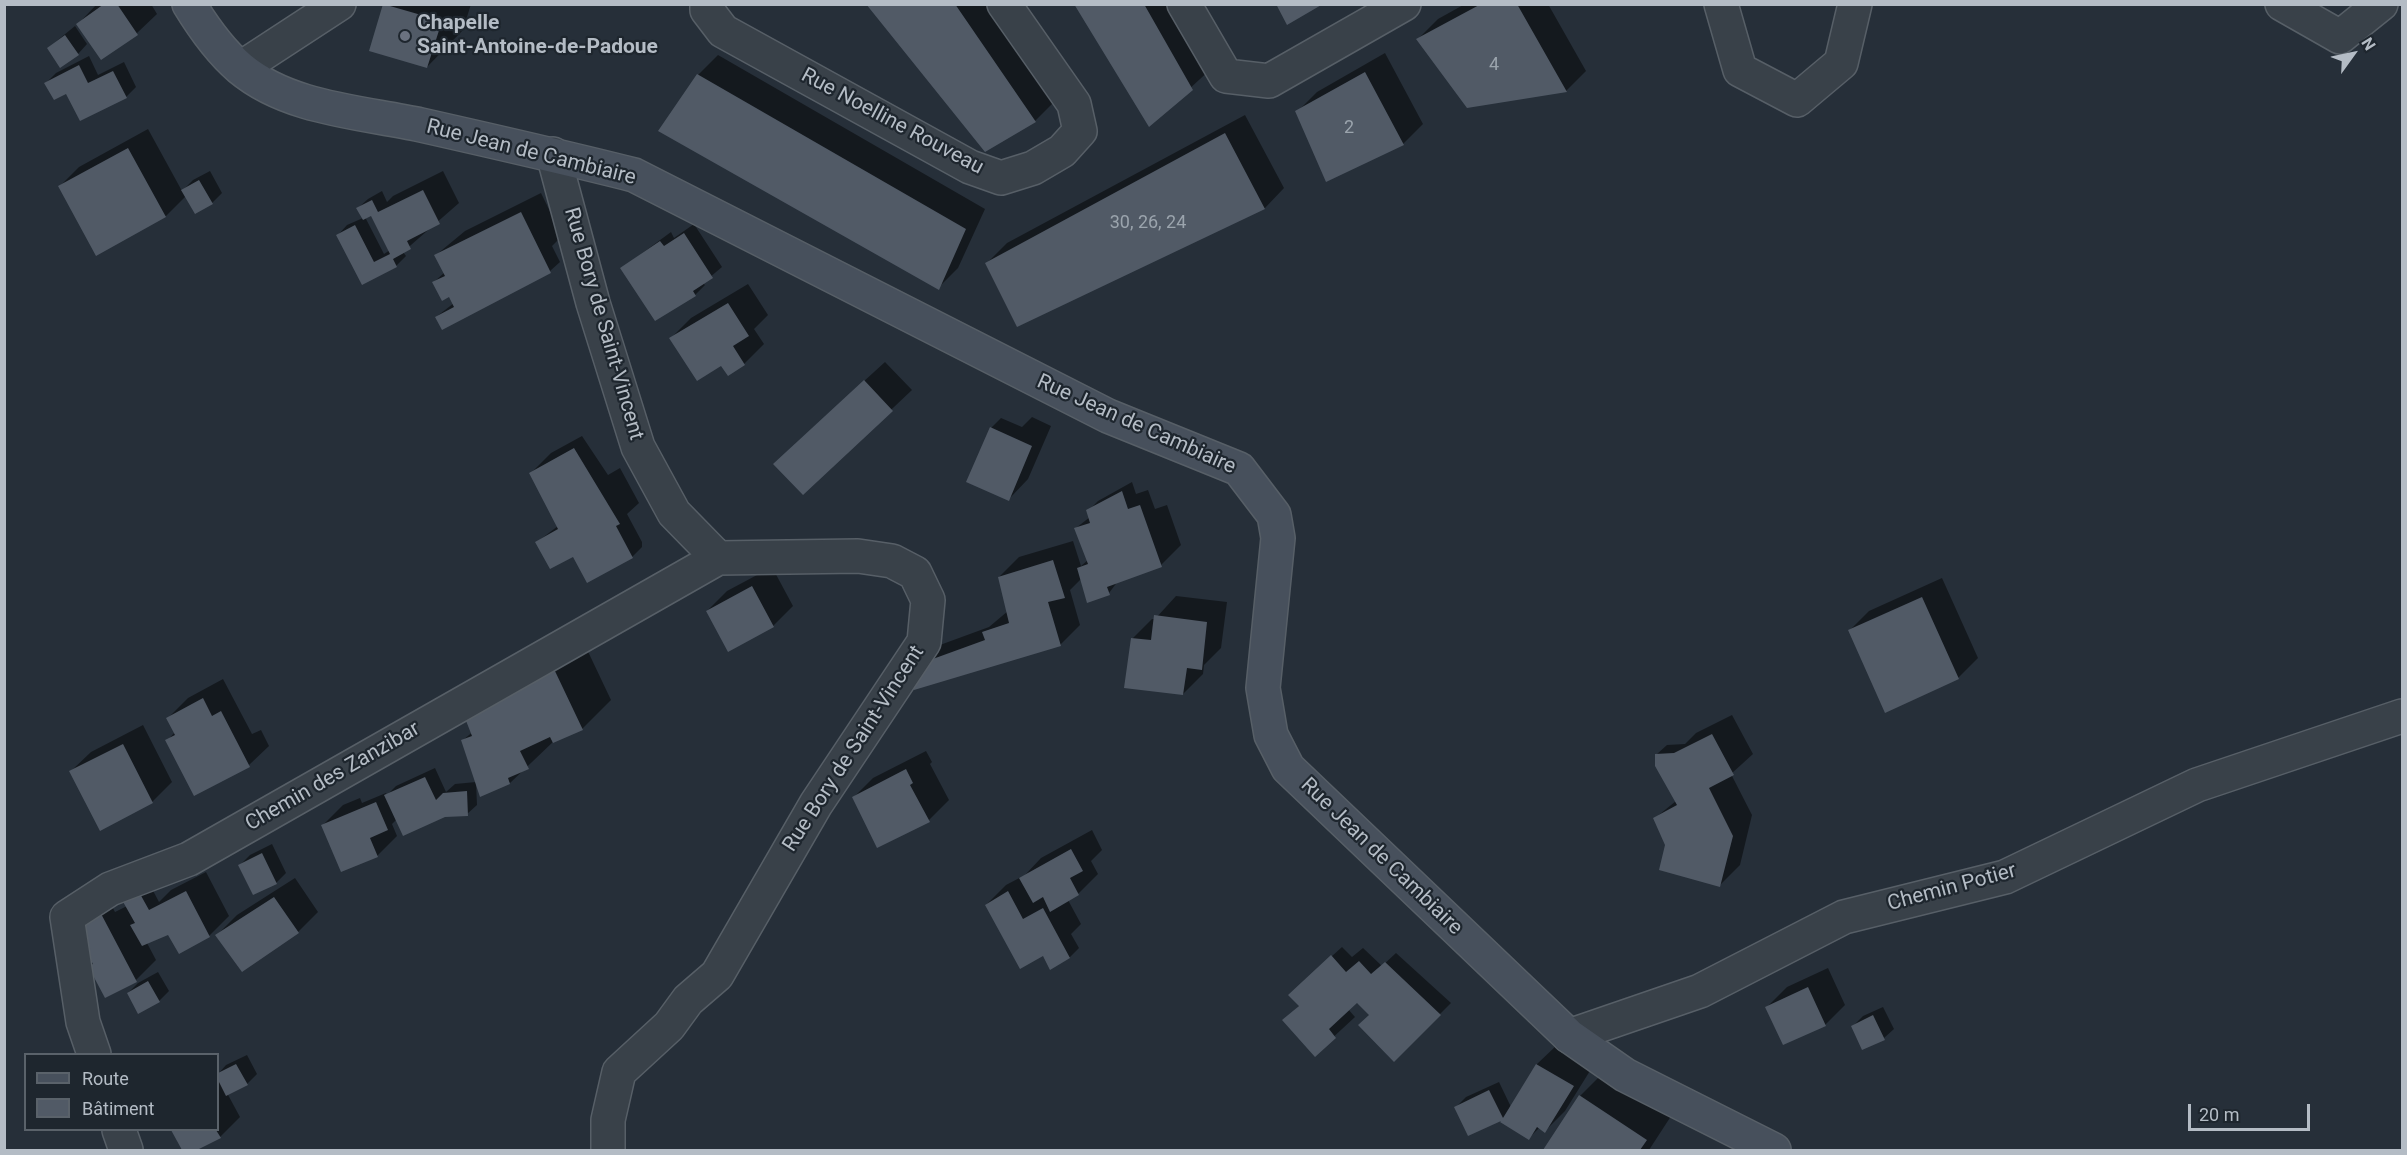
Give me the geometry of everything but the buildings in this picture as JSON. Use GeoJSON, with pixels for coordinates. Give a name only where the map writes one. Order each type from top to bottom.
{"type":"FeatureCollection","features":[{"type":"Feature","properties":{"kind":"main road","name":"Rue Jean de Cambiaire"},"geometry":{"type":"LineString","coordinates":[[189,4],[206,30],[241,68],[274,88],[313,103],[553,154],[634,175],[1108,416],[1239,469],[1275,514],[1278,538],[1263,688],[1271,735],[1288,768],[1569,1036],[1625,1075],[1774,1150]]}},
{"type":"Feature","properties":{"kind":"street"},"geometry":{"type":"LineString","coordinates":[[241,68],[339,4]]}},
{"type":"Feature","properties":{"kind":"street","name":"Rue Noelline Rouveau"},"geometry":{"type":"LineString","coordinates":[[706,4],[707,10],[723,31],[970,167],[1001,178],[1033,168],[1062,151],[1080,131],[1074,104],[1004,4]]}},
{"type":"Feature","properties":{"kind":"street"},"geometry":{"type":"LineString","coordinates":[[1184,4],[1226,76],[1269,81],[1404,4]]}},
{"type":"Feature","properties":{"kind":"street"},"geometry":{"type":"LineString","coordinates":[[1721,4],[1740,70],[1797,100],[1841,63],[1855,4]]}},
{"type":"Feature","properties":{"kind":"street"},"geometry":{"type":"LineString","coordinates":[[2282,4],[2340,37],[2381,4]]}},
{"type":"Feature","properties":{"kind":"street","name":"Rue Bory de Saint-Vincent"},"geometry":{"type":"LineString","coordinates":[[553,154],[593,303],[638,447],[674,513],[718,558],[858,556],[892,561],[915,573],[928,600],[924,642],[816,804],[717,975],[688,1000],[669,1026],[618,1072],[608,1120],[608,1150]]}},
{"type":"Feature","properties":{"kind":"street","name":"Chemin des Zanzibar"},"geometry":{"type":"LineString","coordinates":[[94,1053],[83,1022],[67,917],[110,889],[189,859],[718,558]]}},
{"type":"Feature","properties":{"kind":"street","name":"Chemin Potier"},"geometry":{"type":"LineString","coordinates":[[1569,1036],[1700,991],[1844,916],[2005,877],[2197,785],[2403,716]]}},
{"type":"Feature","properties":{"kind":"street"},"geometry":{"type":"LineString","coordinates":[[119,1131],[126,1150]]}},
{"type":"Feature","properties":{"kind":"place","name":"Chapelle Saint-Antoine-de-Padoue"},"geometry":{"type":"Point","coordinates":[405,36]}}]}
